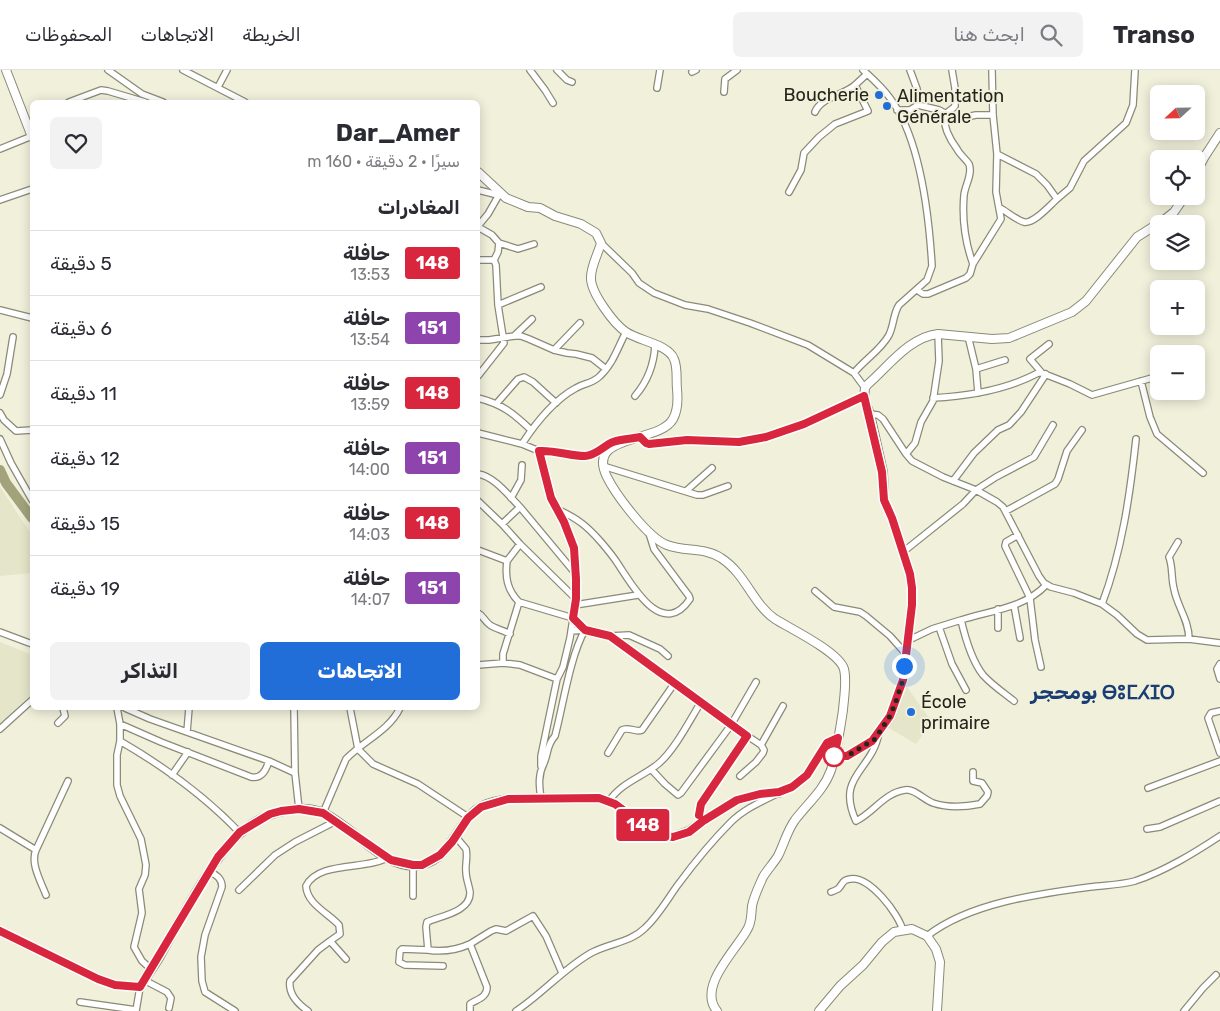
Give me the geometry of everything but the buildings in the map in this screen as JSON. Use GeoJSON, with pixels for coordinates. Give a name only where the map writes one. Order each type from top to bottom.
{"type":"FeatureCollection","features":[{"type":"Feature","properties":{"kind":"street"},"geometry":{"type":"LineString","coordinates":[[108,70],[142,94],[157,100]]}},
{"type":"Feature","properties":{"kind":"street"},"geometry":{"type":"LineString","coordinates":[[183,70],[241,100]]}},
{"type":"Feature","properties":{"kind":"street"},"geometry":{"type":"LineString","coordinates":[[218,87],[227,70]]}},
{"type":"Feature","properties":{"kind":"street"},"geometry":{"type":"LineString","coordinates":[[530,70],[552,103]]}},
{"type":"Feature","properties":{"kind":"street"},"geometry":{"type":"LineString","coordinates":[[557,70],[567,80],[572,82]]}},
{"type":"Feature","properties":{"kind":"street"},"geometry":{"type":"LineString","coordinates":[[657,88],[660,70]]}},
{"type":"Feature","properties":{"kind":"street"},"geometry":{"type":"LineString","coordinates":[[724,92],[724,79],[737,70]]}},
{"type":"Feature","properties":{"kind":"street"},"geometry":{"type":"LineString","coordinates":[[910,70],[917,89],[918,105]]}},
{"type":"Feature","properties":{"kind":"street"},"geometry":{"type":"LineString","coordinates":[[952,70],[956,103],[954,108],[946,114],[944,120],[951,139],[970,168],[964,193],[964,214],[968,249],[973,264]]}},
{"type":"Feature","properties":{"kind":"street"},"geometry":{"type":"LineString","coordinates":[[917,290],[923,294],[928,294],[966,278],[1001,219],[996,192],[997,154],[993,115],[992,70]]}},
{"type":"Feature","properties":{"kind":"street"},"geometry":{"type":"LineString","coordinates":[[1000,208],[1024,222],[1030,222],[1070,188],[1084,161],[1126,123],[1133,106],[1135,70]]}},
{"type":"Feature","properties":{"kind":"street"},"geometry":{"type":"LineString","coordinates":[[8,71],[30,126]]}},
{"type":"Feature","properties":{"kind":"street"},"geometry":{"type":"LineString","coordinates":[[815,112],[820,104],[849,90],[865,72],[876,80],[897,110],[918,161],[932,266],[927,280],[899,305],[889,335],[854,373]]}},
{"type":"Feature","properties":{"kind":"street"},"geometry":{"type":"LineString","coordinates":[[789,192],[802,168],[802,156],[809,148],[834,124],[868,112],[855,84]]}},
{"type":"Feature","properties":{"kind":"street"},"geometry":{"type":"LineString","coordinates":[[74,100],[101,90],[137,100]]}},
{"type":"Feature","properties":{"kind":"street"},"geometry":{"type":"LineString","coordinates":[[897,110],[910,110],[918,105],[932,107],[952,119],[976,115],[993,115]]}},
{"type":"Feature","properties":{"kind":"street"},"geometry":{"type":"LineString","coordinates":[[0,148],[30,129]]}},
{"type":"Feature","properties":{"kind":"street"},"geometry":{"type":"LineString","coordinates":[[1205,156],[1220,133]]}},
{"type":"Feature","properties":{"kind":"street"},"geometry":{"type":"LineString","coordinates":[[997,154],[1036,174],[1057,199]]}},
{"type":"Feature","properties":{"kind":"street"},"geometry":{"type":"LineString","coordinates":[[480,174],[499,194],[506,198],[528,207],[540,208],[555,216],[581,224],[596,233],[601,243],[632,273],[639,283],[654,293],[684,305],[708,309],[750,323],[808,345],[854,373],[865,392],[882,472],[884,500],[903,552],[912,588],[908,640],[901,690],[890,716],[872,741],[847,756],[834,756]]}},
{"type":"Feature","properties":{"kind":"street"},"geometry":{"type":"LineString","coordinates":[[0,200],[30,190]]}},
{"type":"Feature","properties":{"kind":"street"},"geometry":{"type":"LineString","coordinates":[[480,190],[499,194]]}},
{"type":"Feature","properties":{"kind":"street"},"geometry":{"type":"LineString","coordinates":[[480,224],[488,214],[499,194]]}},
{"type":"Feature","properties":{"kind":"street"},"geometry":{"type":"LineString","coordinates":[[640,437],[649,444],[687,440],[731,442],[766,437],[804,424],[865,392],[893,360],[921,338],[938,334],[992,339],[1009,338],[1018,335],[1080,307],[1137,237],[1169,216],[1180,205]]}},
{"type":"Feature","properties":{"kind":"street"},"geometry":{"type":"LineString","coordinates":[[480,227],[492,235],[499,243],[518,249],[534,244]]}},
{"type":"Feature","properties":{"kind":"street"},"geometry":{"type":"LineString","coordinates":[[480,374],[504,342],[494,260],[498,252],[499,243]]}},
{"type":"Feature","properties":{"kind":"street"},"geometry":{"type":"LineString","coordinates":[[480,434],[522,444],[539,451],[553,450],[586,456],[599,452],[614,442],[662,430],[673,420],[677,405],[674,357],[668,351],[626,332],[604,307],[592,285],[591,276],[601,243]]}},
{"type":"Feature","properties":{"kind":"street"},"geometry":{"type":"LineString","coordinates":[[480,260],[494,260]]}},
{"type":"Feature","properties":{"kind":"street"},"geometry":{"type":"LineString","coordinates":[[498,305],[541,287]]}},
{"type":"Feature","properties":{"kind":"street"},"geometry":{"type":"LineString","coordinates":[[0,310],[30,318]]}},
{"type":"Feature","properties":{"kind":"street"},"geometry":{"type":"LineString","coordinates":[[514,336],[532,319]]}},
{"type":"Feature","properties":{"kind":"street"},"geometry":{"type":"LineString","coordinates":[[554,350],[580,323]]}},
{"type":"Feature","properties":{"kind":"street"},"geometry":{"type":"LineString","coordinates":[[522,444],[531,430],[556,403],[577,387],[593,383],[606,369],[616,354],[626,332]]}},
{"type":"Feature","properties":{"kind":"street"},"geometry":{"type":"LineString","coordinates":[[906,454],[915,442],[921,422],[933,398],[939,361],[938,334]]}},
{"type":"Feature","properties":{"kind":"street"},"geometry":{"type":"LineString","coordinates":[[480,340],[514,336],[529,338],[554,350],[592,358],[606,369]]}},
{"type":"Feature","properties":{"kind":"street"},"geometry":{"type":"LineString","coordinates":[[968,336],[976,369],[978,393]]}},
{"type":"Feature","properties":{"kind":"street"},"geometry":{"type":"LineString","coordinates":[[0,396],[7,374],[14,337]]}},
{"type":"Feature","properties":{"kind":"street"},"geometry":{"type":"LineString","coordinates":[[1044,374],[1030,359],[1049,344]]}},
{"type":"Feature","properties":{"kind":"street"},"geometry":{"type":"LineString","coordinates":[[635,396],[650,374],[653,366],[655,345]]}},
{"type":"Feature","properties":{"kind":"street"},"geometry":{"type":"LineString","coordinates":[[976,369],[1005,360]]}},
{"type":"Feature","properties":{"kind":"street"},"geometry":{"type":"LineString","coordinates":[[933,398],[978,393],[1013,385],[1038,373],[1092,395],[1150,378]]}},
{"type":"Feature","properties":{"kind":"street"},"geometry":{"type":"LineString","coordinates":[[953,481],[974,453],[998,430],[1009,425],[1021,412],[1044,374]]}},
{"type":"Feature","properties":{"kind":"street"},"geometry":{"type":"LineString","coordinates":[[497,403],[518,378],[524,377],[533,382],[556,403]]}},
{"type":"Feature","properties":{"kind":"street"},"geometry":{"type":"LineString","coordinates":[[1141,380],[1150,417],[1157,434],[1203,473]]}},
{"type":"Feature","properties":{"kind":"street"},"geometry":{"type":"LineString","coordinates":[[480,399],[497,403],[513,412],[531,430]]}},
{"type":"Feature","properties":{"kind":"street"},"geometry":{"type":"LineString","coordinates":[[0,413],[16,431],[30,430]]}},
{"type":"Feature","properties":{"kind":"street"},"geometry":{"type":"LineString","coordinates":[[870,414],[878,415],[888,424],[912,461],[976,490],[997,502],[1006,511],[1046,585],[1074,592],[1102,604],[1137,634],[1147,640],[1189,639],[1217,642],[1220,650]]}},
{"type":"Feature","properties":{"kind":"street"},"geometry":{"type":"LineString","coordinates":[[0,425],[8,424]]}},
{"type":"Feature","properties":{"kind":"street"},"geometry":{"type":"LineString","coordinates":[[903,552],[963,504],[976,490],[1034,457],[1053,425]]}},
{"type":"Feature","properties":{"kind":"street"},"geometry":{"type":"LineString","coordinates":[[1006,511],[1054,484],[1058,479],[1067,451],[1082,430]]}},
{"type":"Feature","properties":{"kind":"street"},"geometry":{"type":"LineString","coordinates":[[1102,604],[1111,579],[1126,520],[1136,438]]}},
{"type":"Feature","properties":{"kind":"street"},"geometry":{"type":"LineString","coordinates":[[0,439],[30,496]]}},
{"type":"Feature","properties":{"kind":"street"},"geometry":{"type":"LineString","coordinates":[[625,440],[610,449],[606,454],[603,466],[614,488],[649,533],[666,545],[700,550],[719,556],[738,572],[769,615],[829,652],[844,668],[845,687],[838,738],[830,770],[814,798],[794,821],[777,858],[761,882],[755,895],[752,918],[747,931],[729,954],[718,974],[712,996],[713,1006],[717,1011]]}},
{"type":"Feature","properties":{"kind":"street"},"geometry":{"type":"LineString","coordinates":[[539,451],[551,498],[574,548],[576,602],[563,667],[557,679],[541,756],[539,782],[541,799]]}},
{"type":"Feature","properties":{"kind":"street"},"geometry":{"type":"LineString","coordinates":[[511,498],[521,480],[522,465]]}},
{"type":"Feature","properties":{"kind":"street"},"geometry":{"type":"LineString","coordinates":[[603,466],[700,495],[728,486]]}},
{"type":"Feature","properties":{"kind":"street"},"geometry":{"type":"LineString","coordinates":[[686,491],[712,468]]}},
{"type":"Feature","properties":{"kind":"street"},"geometry":{"type":"LineString","coordinates":[[480,474],[492,480],[520,507],[575,573]]}},
{"type":"Feature","properties":{"kind":"street"},"geometry":{"type":"LineString","coordinates":[[480,503],[576,602]]}},
{"type":"Feature","properties":{"kind":"street"},"geometry":{"type":"LineString","coordinates":[[502,524],[520,507]]}},
{"type":"Feature","properties":{"kind":"street"},"geometry":{"type":"LineString","coordinates":[[558,510],[579,520],[600,541],[617,562],[638,595],[654,608],[663,613],[670,614],[684,606],[690,599],[689,594],[654,549],[649,533]]}},
{"type":"Feature","properties":{"kind":"street"},"geometry":{"type":"LineString","coordinates":[[1018,535],[1006,542],[1005,546],[1030,598],[1035,640],[1041,667]]}},
{"type":"Feature","properties":{"kind":"street"},"geometry":{"type":"LineString","coordinates":[[1178,542],[1169,557],[1172,568],[1173,587],[1187,623],[1189,639]]}},
{"type":"Feature","properties":{"kind":"street"},"geometry":{"type":"LineString","coordinates":[[520,544],[507,561],[506,580],[513,596],[519,602],[573,618],[585,630]]}},
{"type":"Feature","properties":{"kind":"street"},"geometry":{"type":"LineString","coordinates":[[480,552],[507,561]]}},
{"type":"Feature","properties":{"kind":"street"},"geometry":{"type":"LineString","coordinates":[[908,640],[939,627],[1030,598],[1046,585]]}},
{"type":"Feature","properties":{"kind":"street"},"geometry":{"type":"LineString","coordinates":[[815,591],[834,607],[860,612],[866,616],[890,636],[906,654]]}},
{"type":"Feature","properties":{"kind":"street"},"geometry":{"type":"LineString","coordinates":[[576,602],[638,595]]}},
{"type":"Feature","properties":{"kind":"street"},"geometry":{"type":"LineString","coordinates":[[503,663],[503,654],[519,602]]}},
{"type":"Feature","properties":{"kind":"street"},"geometry":{"type":"LineString","coordinates":[[1014,604],[1020,638]]}},
{"type":"Feature","properties":{"kind":"street"},"geometry":{"type":"LineString","coordinates":[[998,609],[998,628]]}},
{"type":"Feature","properties":{"kind":"street"},"geometry":{"type":"LineString","coordinates":[[480,614],[493,627],[510,634]]}},
{"type":"Feature","properties":{"kind":"street"},"geometry":{"type":"LineString","coordinates":[[960,620],[982,674],[1014,701]]}},
{"type":"Feature","properties":{"kind":"street"},"geometry":{"type":"LineString","coordinates":[[939,627],[952,664],[966,690]]}},
{"type":"Feature","properties":{"kind":"street"},"geometry":{"type":"LineString","coordinates":[[541,766],[544,763],[549,743],[555,736],[571,670],[585,630]]}},
{"type":"Feature","properties":{"kind":"street"},"geometry":{"type":"LineString","coordinates":[[570,631],[585,630],[610,636],[629,635],[660,649],[668,656]]}},
{"type":"Feature","properties":{"kind":"street"},"geometry":{"type":"LineString","coordinates":[[0,632],[30,643]]}},
{"type":"Feature","properties":{"kind":"street"},"geometry":{"type":"LineString","coordinates":[[610,636],[761,745],[764,750],[762,755],[740,776]]}},
{"type":"Feature","properties":{"kind":"street"},"geometry":{"type":"LineString","coordinates":[[480,665],[503,663],[520,665],[557,679]]}},
{"type":"Feature","properties":{"kind":"street"},"geometry":{"type":"LineString","coordinates":[[1220,664],[1217,669],[1220,679]]}},
{"type":"Feature","properties":{"kind":"street"},"geometry":{"type":"LineString","coordinates":[[563,667],[571,670]]}},
{"type":"Feature","properties":{"kind":"street"},"geometry":{"type":"LineString","coordinates":[[651,769],[678,794],[692,780],[731,725],[756,682]]}},
{"type":"Feature","properties":{"kind":"street"},"geometry":{"type":"LineString","coordinates":[[608,753],[622,730],[629,728],[638,731],[642,730],[674,684]]}},
{"type":"Feature","properties":{"kind":"street"},"geometry":{"type":"LineString","coordinates":[[0,729],[30,702]]}},
{"type":"Feature","properties":{"kind":"street"},"geometry":{"type":"LineString","coordinates":[[609,801],[621,787],[651,769],[665,756],[701,702]]}},
{"type":"Feature","properties":{"kind":"street"},"geometry":{"type":"LineString","coordinates":[[761,745],[783,706]]}},
{"type":"Feature","properties":{"kind":"street"},"geometry":{"type":"LineString","coordinates":[[58,724],[65,716],[64,710]]}},
{"type":"Feature","properties":{"kind":"street"},"geometry":{"type":"LineString","coordinates":[[117,710],[120,741],[117,754],[117,784],[120,796],[141,840],[146,865],[145,874],[139,889],[142,913],[134,947],[142,961],[152,970]]}},
{"type":"Feature","properties":{"kind":"street"},"geometry":{"type":"LineString","coordinates":[[130,710],[269,761],[295,773]]}},
{"type":"Feature","properties":{"kind":"street"},"geometry":{"type":"LineString","coordinates":[[187,732],[190,710]]}},
{"type":"Feature","properties":{"kind":"street"},"geometry":{"type":"LineString","coordinates":[[294,710],[295,773],[299,809]]}},
{"type":"Feature","properties":{"kind":"street"},"geometry":{"type":"LineString","coordinates":[[350,710],[358,749],[373,764],[418,784],[468,818]]}},
{"type":"Feature","properties":{"kind":"street"},"geometry":{"type":"LineString","coordinates":[[323,813],[346,759],[378,734],[398,710]]}},
{"type":"Feature","properties":{"kind":"street"},"geometry":{"type":"LineString","coordinates":[[1220,711],[1211,713],[1208,718],[1220,753]]}},
{"type":"Feature","properties":{"kind":"street"},"geometry":{"type":"LineString","coordinates":[[120,724],[255,778],[264,772],[269,761]]}},
{"type":"Feature","properties":{"kind":"street"},"geometry":{"type":"LineString","coordinates":[[879,732],[874,750],[856,777],[850,790],[849,799],[856,821],[881,801],[902,790],[908,789],[931,802],[943,805],[956,807],[980,804],[988,792],[982,783],[973,781],[972,772]]}},
{"type":"Feature","properties":{"kind":"street"},"geometry":{"type":"LineString","coordinates":[[703,821],[699,815],[701,804],[747,736]]}},
{"type":"Feature","properties":{"kind":"street"},"geometry":{"type":"LineString","coordinates":[[516,1011],[562,973],[592,953],[628,940],[640,933],[655,917],[679,883],[732,821],[745,811],[792,787],[807,775],[827,743],[838,738]]}},
{"type":"Feature","properties":{"kind":"street"},"geometry":{"type":"LineString","coordinates":[[120,741],[172,775],[227,819],[240,832]]}},
{"type":"Feature","properties":{"kind":"street"},"geometry":{"type":"LineString","coordinates":[[172,775],[188,752]]}},
{"type":"Feature","properties":{"kind":"street"},"geometry":{"type":"LineString","coordinates":[[1148,788],[1220,761]]}},
{"type":"Feature","properties":{"kind":"street"},"geometry":{"type":"LineString","coordinates":[[46,895],[34,858],[68,781]]}},
{"type":"Feature","properties":{"kind":"street"},"geometry":{"type":"LineString","coordinates":[[80,1002],[136,1010],[142,984],[209,871],[228,844],[240,832],[270,814],[299,809],[323,813],[387,858],[413,865],[422,865],[433,860],[447,849],[468,818],[481,807],[496,801],[508,799],[599,798],[615,804],[657,835],[673,837],[682,835],[737,800],[760,794],[779,792]]}},
{"type":"Feature","properties":{"kind":"street"},"geometry":{"type":"LineString","coordinates":[[1147,829],[1160,827],[1220,801]]}},
{"type":"Feature","properties":{"kind":"street"},"geometry":{"type":"LineString","coordinates":[[239,890],[275,854],[336,821]]}},
{"type":"Feature","properties":{"kind":"street"},"geometry":{"type":"LineString","coordinates":[[0,828],[36,850]]}},
{"type":"Feature","properties":{"kind":"street"},"geometry":{"type":"LineString","coordinates":[[927,936],[952,919],[1006,902],[1134,881],[1166,867],[1220,836]]}},
{"type":"Feature","properties":{"kind":"street"},"geometry":{"type":"LineString","coordinates":[[428,950],[427,922],[458,910],[469,899],[466,849],[456,837]]}},
{"type":"Feature","properties":{"kind":"street"},"geometry":{"type":"LineString","coordinates":[[308,1011],[292,995],[289,985],[290,981],[318,950],[340,934],[341,928],[312,901],[306,890],[307,883],[314,877],[328,871],[348,866],[375,863],[387,858]]}},
{"type":"Feature","properties":{"kind":"street"},"geometry":{"type":"LineString","coordinates":[[413,865],[413,896]]}},
{"type":"Feature","properties":{"kind":"street"},"geometry":{"type":"LineString","coordinates":[[209,871],[218,877],[222,887],[205,935],[201,957],[202,985],[205,992],[235,1011]]}},
{"type":"Feature","properties":{"kind":"street"},"geometry":{"type":"LineString","coordinates":[[831,892],[838,889],[842,882],[848,879],[860,880],[872,887],[885,900],[901,921],[903,931]]}},
{"type":"Feature","properties":{"kind":"street"},"geometry":{"type":"LineString","coordinates":[[443,966],[405,965],[399,962],[399,953],[402,949],[454,950],[470,944],[496,929],[506,931],[533,916],[546,936],[562,973]]}},
{"type":"Feature","properties":{"kind":"street"},"geometry":{"type":"LineString","coordinates":[[819,1011],[882,942],[894,932],[912,929],[927,936],[936,948],[940,962],[937,1011]]}},
{"type":"Feature","properties":{"kind":"street"},"geometry":{"type":"LineString","coordinates":[[0,931],[98,979],[115,985],[142,984],[167,992],[171,998],[169,1008]]}},
{"type":"Feature","properties":{"kind":"street"},"geometry":{"type":"LineString","coordinates":[[330,941],[346,959]]}},
{"type":"Feature","properties":{"kind":"street"},"geometry":{"type":"LineString","coordinates":[[470,944],[487,987],[484,996],[470,1004],[470,1011]]}},
{"type":"Feature","properties":{"kind":"street"},"geometry":{"type":"LineString","coordinates":[[1184,1011],[1216,975]]}},
{"type":"Feature","properties":{"kind":"shaded area"},"geometry":{"type":"Polygon","coordinates":[[[0,487],[30,532],[30,573],[0,576],[0,487]]]}},
{"type":"Feature","properties":{"kind":"shaded area"},"geometry":{"type":"Polygon","coordinates":[[[0,642],[30,654],[30,695],[0,724],[0,642]]]}},
{"type":"Feature","properties":{"kind":"shaded area","name":"École primaire"},"geometry":{"type":"Polygon","coordinates":[[[907,687],[932,722],[916,744],[889,728],[907,687]]]}},
{"type":"Feature","properties":{"kind":"waterway"},"geometry":{"type":"LineString","coordinates":[[0,470],[6,483],[30,515]]}},
{"type":"Feature","properties":{"kind":"bus line","name":"148"},"geometry":{"type":"LineString","coordinates":[[0,931],[98,979],[115,985],[140,987],[152,970],[173,930],[218,857],[240,832],[270,814],[299,809],[323,813],[346,827],[377,852],[391,860],[413,865],[422,865],[433,860],[447,849],[468,818],[476,810],[487,804],[508,799],[599,798],[615,804],[657,835],[673,837],[689,832],[737,800],[769,792],[779,792],[792,787],[807,775],[827,743],[832,740],[838,738],[834,756],[847,756],[872,741],[890,716],[901,690],[912,605],[912,588],[910,574],[892,518],[884,500],[882,472],[870,414],[864,396],[804,424],[766,437],[739,442],[687,440],[649,444],[640,437],[619,440],[599,452],[586,456],[553,450],[539,451],[551,498],[564,522],[574,548],[576,599],[573,618],[585,630],[610,636],[747,736],[701,804],[699,815]]}},
{"type":"Feature","properties":{"kind":"place","name":"Boucherie"},"geometry":{"type":"Point","coordinates":[879,95]}},
{"type":"Feature","properties":{"kind":"place","name":"Alimentation Générale"},"geometry":{"type":"Point","coordinates":[887,106]}},
{"type":"Feature","properties":{"kind":"place","name":"École primaire"},"geometry":{"type":"Point","coordinates":[911,712]}},
{"type":"Feature","properties":{"kind":"district","name":"بومحجر ⴱⵓⵎⵃⵊⵔ"},"geometry":{"type":"Point","coordinates":[1103,692]}},
{"type":"Feature","properties":{"kind":"route"},"geometry":{"type":"LineString","coordinates":[[834,756],[847,756],[875,739],[890,716],[901,690],[904,666]]}}]}
